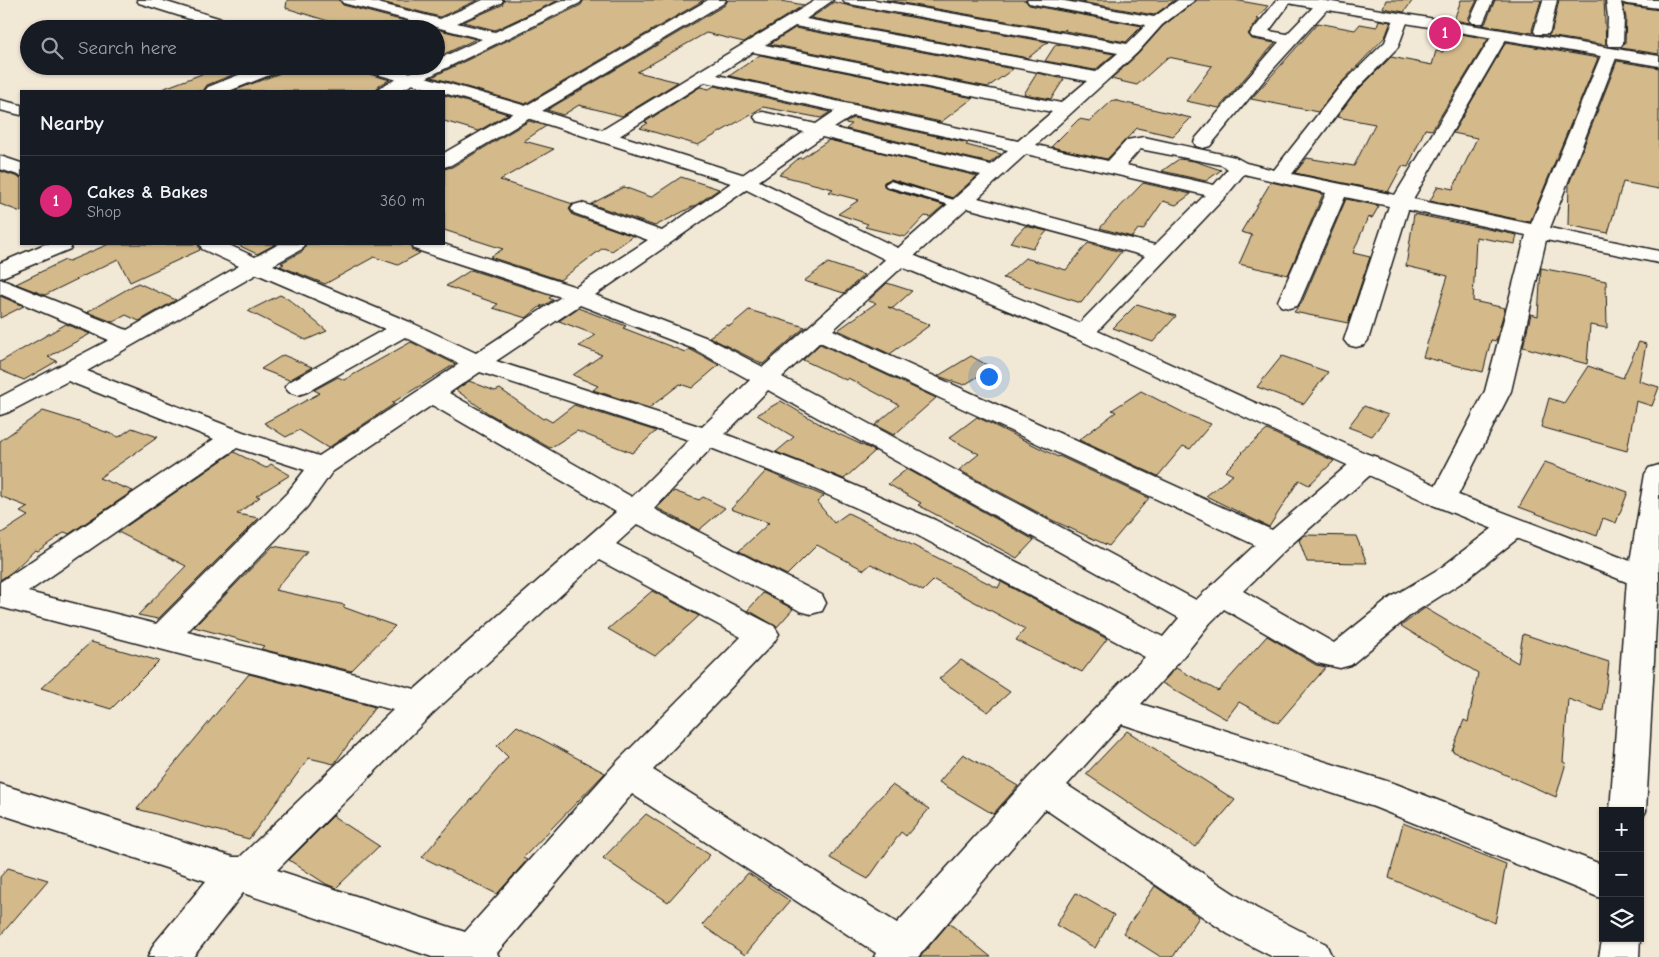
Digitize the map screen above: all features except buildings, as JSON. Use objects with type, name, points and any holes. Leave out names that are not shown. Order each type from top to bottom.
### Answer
[{"type":"street","points":[[149,0],[210,20]]},
{"type":"street","points":[[348,0],[431,20]]},
{"type":"street","points":[[445,22],[496,0]]},
{"type":"street","points":[[445,63],[575,0]]},
{"type":"street","points":[[446,158],[719,0]]},
{"type":"street","points":[[606,136],[705,77],[826,0]]},
{"type":"street","points":[[850,0],[1130,50]]},
{"type":"street","points":[[1034,0],[1072,3],[1157,22]]},
{"type":"street","points":[[168,957],[241,875],[421,704],[635,511],[766,378],[962,203],[1021,146],[1130,50],[1157,22],[1188,0]]},
{"type":"street","points":[[1285,0],[1258,34],[1291,39]]},
{"type":"street","points":[[1293,0],[1323,5],[1405,10],[1501,34],[1612,48],[1659,51]]},
{"type":"street","points":[[1352,0],[1542,31],[1659,61]]},
{"type":"street","points":[[1478,20],[1486,0]]},
{"type":"street","points":[[1542,31],[1550,0]]},
{"type":"street","points":[[1443,499],[1498,391],[1538,231],[1612,48],[1616,18],[1613,0]]},
{"type":"street","points":[[1627,0],[1659,4]]},
{"type":"street","points":[[1203,142],[1268,64],[1323,5]]},
{"type":"street","points":[[1279,177],[1347,89],[1392,44],[1405,10]]},
{"type":"street","points":[[929,48],[963,20]]},
{"type":"street","points":[[792,21],[929,48],[1099,78]]},
{"type":"street","points":[[445,24],[499,38]]},
{"type":"street","points":[[1356,340],[1400,204],[1501,34]]},
{"type":"street","points":[[752,47],[1064,109]]},
{"type":"street","points":[[216,90],[254,75]]},
{"type":"street","points":[[402,75],[606,136],[744,181],[900,258],[1083,333],[1443,499],[1650,582]]},
{"type":"street","points":[[388,90],[419,75]]},
{"type":"street","points":[[705,77],[1021,146],[1219,192]]},
{"type":"street","points":[[2,105],[20,110]]},
{"type":"street","points":[[162,638],[297,500],[322,466],[664,239],[744,181],[851,109]]},
{"type":"street","points":[[763,117],[820,129],[994,172]]},
{"type":"street","points":[[1113,168],[1134,144],[1144,143],[1228,160],[1239,167],[1337,191],[1659,257]]},
{"type":"street","points":[[0,162],[20,170]]},
{"type":"street","points":[[1083,333],[1159,252],[1219,192],[1239,167]]},
{"type":"street","points":[[1289,301],[1337,191]]},
{"type":"street","points":[[962,203],[1159,252]]},
{"type":"street","points":[[581,210],[664,239]]},
{"type":"street","points":[[0,271],[60,245]]},
{"type":"street","points":[[212,245],[256,266],[404,328],[476,363],[707,437],[811,477],[925,527],[1167,654]]},
{"type":"street","points":[[0,407],[128,340],[292,245]]},
{"type":"street","points":[[425,245],[560,288],[702,344],[1199,615]]},
{"type":"street","points":[[0,286],[128,340]]},
{"type":"street","points":[[298,387],[404,328]]},
{"type":"street","points":[[818,332],[1275,543]]},
{"type":"street","points":[[68,372],[234,438],[322,466]]},
{"type":"street","points":[[430,393],[635,511],[811,603]]},
{"type":"street","points":[[1,596],[234,438]]},
{"type":"street","points":[[628,773],[898,952],[1042,788],[1167,654],[1220,593],[1367,463]]},
{"type":"street","points":[[1628,807],[1659,474]]},
{"type":"street","points":[[1220,593],[1328,654],[1340,656],[1401,606],[1453,574],[1512,528]]},
{"type":"street","points":[[0,799],[241,875],[461,953],[628,773],[762,634],[594,546]]},
{"type":"street","points":[[1,596],[421,704]]},
{"type":"street","points":[[1114,709],[1383,795],[1599,880]]},
{"type":"street","points":[[1042,788],[1242,921],[1312,957]]},
{"type":"street","points":[[1620,957],[1621,942]]},
{"type":"lane","points":[[890,184],[962,203]]},
{"type":"place","name":"Cakes & Bakes","points":[[1445,33]]}]
